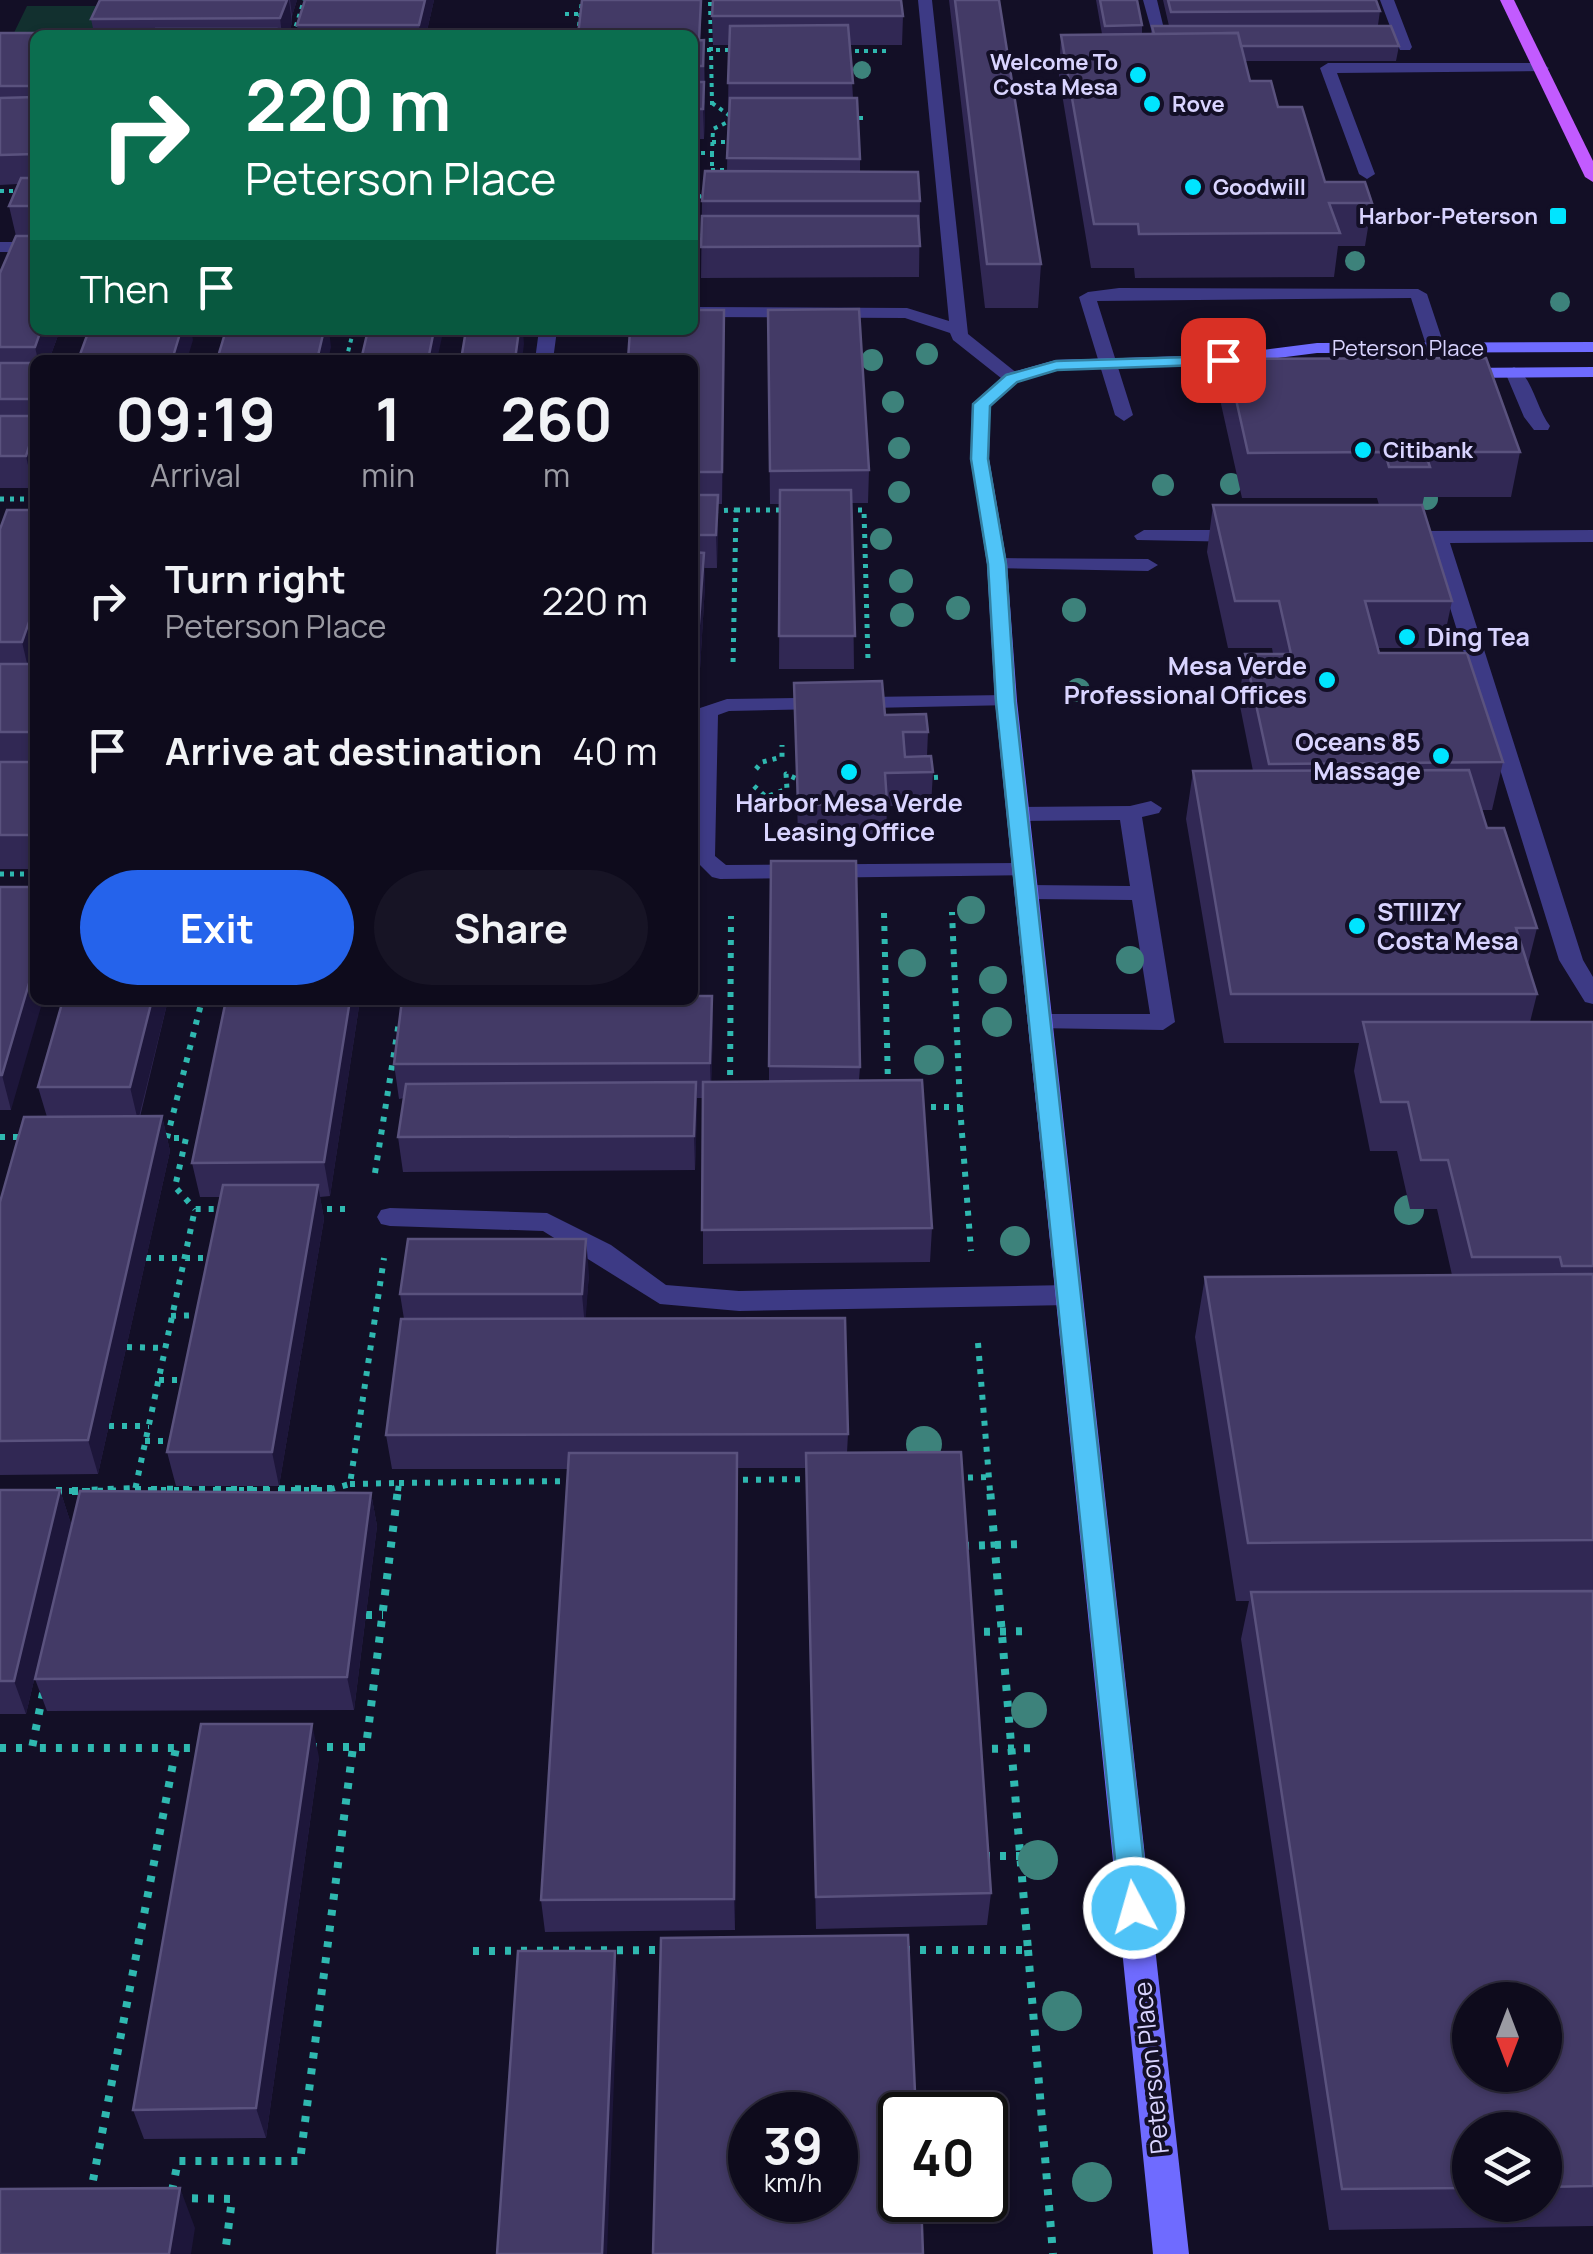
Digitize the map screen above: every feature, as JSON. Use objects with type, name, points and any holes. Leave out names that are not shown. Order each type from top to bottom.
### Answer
[{"type":"main road","points":[[1507,0],[1593,177]]},
{"type":"street","name":"Peterson Place","points":[[1171,2254],[1006,702],[997,564],[980,459],[981,404],[1012,378],[1056,366],[1223,360],[1317,348],[1593,347]]},
{"type":"street","name":"Peterson Place","points":[[1223,360],[1307,371]]},
{"type":"street","name":"Peterson Place","points":[[1438,373],[1593,372]]},
{"type":"lane","points":[[925,0],[959,336],[1012,378]]},
{"type":"lane","points":[[1150,0],[1158,33],[1196,33]]},
{"type":"lane","points":[[1387,0],[1413,68]]},
{"type":"lane","points":[[1344,33],[1400,34]]},
{"type":"lane","points":[[1367,174],[1328,68],[1540,68]]},
{"type":"lane","points":[[0,247],[30,247]]},
{"type":"lane","points":[[1124,415],[1110,362],[1093,325],[1088,296],[1412,294],[1436,348]]},
{"type":"lane","points":[[698,312],[907,313],[958,330]]},
{"type":"lane","points":[[1514,372],[1532,417],[1541,426]]},
{"type":"lane","points":[[1144,536],[1262,536]]},
{"type":"lane","points":[[1399,537],[1593,536]]},
{"type":"lane","points":[[1438,537],[1570,960],[1593,996]]},
{"type":"lane","points":[[997,564],[1148,565]]},
{"type":"lane","points":[[1006,702],[726,705],[708,712],[704,858],[720,872],[1026,881],[1143,893]]},
{"type":"lane","points":[[1018,814],[1140,810],[1143,893],[1163,1022],[1041,1022]]},
{"type":"lane","points":[[379,1213],[547,1222],[602,1252],[660,1294],[739,1301],[1069,1294]]},
{"type":"path","points":[[294,30],[304,0]]},
{"type":"path","points":[[578,30],[582,0]]},
{"type":"path","points":[[710,0],[707,50],[714,70],[712,104]]},
{"type":"path","points":[[565,14],[580,14]]},
{"type":"path","points":[[707,50],[743,50],[727,45]]},
{"type":"path","points":[[832,50],[893,51]]},
{"type":"path","points":[[698,104],[712,104],[735,119],[713,128],[712,190],[698,197]]},
{"type":"path","points":[[850,118],[868,118]]},
{"type":"path","points":[[712,142],[730,142]]},
{"type":"path","points":[[698,153],[712,152]]},
{"type":"path","points":[[711,170],[728,170]]},
{"type":"path","points":[[0,191],[24,191],[30,196]]},
{"type":"path","points":[[698,231],[708,234]]},
{"type":"path","points":[[0,499],[30,499]]},
{"type":"path","points":[[707,510],[791,510]]},
{"type":"path","points":[[732,677],[736,510]]},
{"type":"path","points":[[846,510],[864,510],[868,674]]},
{"type":"path","points":[[922,778],[940,778]]},
{"type":"path","points":[[0,874],[30,874]]},
{"type":"path","points":[[883,895],[888,1087]]},
{"type":"path","points":[[951,895],[960,1107],[974,1296],[1052,2254]]},
{"type":"path","points":[[730,1089],[731,914]]},
{"type":"path","points":[[168,1138],[201,1005]]},
{"type":"path","points":[[350,1484],[399,1022],[415,1021]]},
{"type":"path","points":[[906,1107],[960,1107]]},
{"type":"path","points":[[0,1137],[37,1137]]},
{"type":"path","points":[[149,1138],[186,1138],[175,1187],[194,1210]]},
{"type":"path","points":[[194,1210],[233,1210]]},
{"type":"path","points":[[135,1490],[194,1210]]},
{"type":"path","points":[[311,1210],[379,1213]]},
{"type":"path","points":[[146,1258],[222,1258]]},
{"type":"path","points":[[171,1316],[211,1315]]},
{"type":"path","points":[[127,1347],[166,1348]]},
{"type":"path","points":[[158,1380],[198,1380]]},
{"type":"path","points":[[109,1426],[148,1426]]},
{"type":"path","points":[[145,1441],[185,1441]]},
{"type":"path","points":[[950,1478],[989,1477]]},
{"type":"path","points":[[714,1480],[832,1479]]},
{"type":"path","points":[[51,1491],[328,1490],[350,1484],[399,1482],[576,1481]]},
{"type":"path","points":[[294,1748],[366,1747],[399,1482]]},
{"type":"path","points":[[81,1509],[85,1491]]},
{"type":"path","points":[[962,1546],[1022,1544]]},
{"type":"path","points":[[366,1615],[383,1615]]},
{"type":"path","points":[[968,1632],[1030,1631]]},
{"type":"path","points":[[32,1748],[47,1673]]},
{"type":"path","points":[[170,2198],[178,2161],[300,2161],[353,1747]]},
{"type":"path","points":[[0,1748],[216,1748]]},
{"type":"path","points":[[89,2198],[176,1748]]},
{"type":"path","points":[[976,1750],[1040,1748]]},
{"type":"path","points":[[982,1856],[1050,1856]]},
{"type":"path","points":[[473,1951],[671,1950]]},
{"type":"path","points":[[889,1950],[1028,1950]]},
{"type":"path","points":[[72,2198],[103,2198]]},
{"type":"path","points":[[152,2198],[232,2199],[225,2254]]},
{"type":"green space","points":[[27,6],[108,6],[97,30],[30,30],[30,37],[9,43]]},
{"type":"building","points":[[100,0],[287,0],[280,18],[91,19]]},
{"type":"building","points":[[305,0],[425,0],[419,25],[297,25]]},
{"type":"building","points":[[582,0],[701,0],[699,40],[698,30],[579,30]]},
{"type":"building","points":[[713,0],[901,0],[903,16],[712,16]]},
{"type":"building","points":[[955,0],[999,0],[1041,264],[987,264]]},
{"type":"building","points":[[1100,0],[1137,0],[1142,25],[1105,26]]},
{"type":"building","points":[[1168,0],[1376,0],[1380,11],[1171,12]]},
{"type":"building","points":[[848,25],[853,83],[728,83],[730,26]]},
{"type":"building","points":[[1152,26],[1391,26],[1399,46],[1241,46],[1238,33],[1154,34]]},
{"type":"building","points":[[156,29],[276,29],[276,30]]},
{"type":"building","points":[[0,33],[30,33],[30,86],[0,86]]},
{"type":"building","points":[[1238,33],[1250,81],[1271,81],[1278,107],[1302,107],[1325,182],[1365,182],[1372,203],[1329,203],[1340,233],[1139,234],[1138,224],[1094,224],[1061,35]]},
{"type":"building","points":[[698,40],[704,40],[703,66],[698,66]]},
{"type":"building","points":[[698,82],[704,82],[703,109],[698,109]]},
{"type":"building","points":[[30,97],[30,154],[0,155],[0,98]]},
{"type":"building","points":[[730,98],[857,98],[860,159],[727,158]]},
{"type":"building","points":[[705,171],[918,172],[920,201],[702,201]]},
{"type":"building","points":[[21,178],[30,178],[30,206],[9,206]]},
{"type":"building","points":[[702,216],[918,216],[920,246],[701,247]]},
{"type":"building","points":[[16,236],[30,236],[30,335],[39,335],[35,347],[0,347],[0,273]]},
{"type":"building","points":[[859,309],[869,470],[770,471],[768,310]]},
{"type":"building","points":[[698,310],[724,310],[722,472],[698,472],[698,355],[628,355],[630,335],[698,335]]},
{"type":"building","points":[[87,335],[180,335],[174,355],[80,355]]},
{"type":"building","points":[[224,335],[323,335],[318,355],[218,355]]},
{"type":"building","points":[[367,335],[433,335],[429,355],[362,355]]},
{"type":"building","points":[[465,335],[518,335],[516,355],[462,355]]},
{"type":"building","points":[[1486,358],[1520,452],[1425,452],[1430,467],[1389,467],[1385,452],[1248,453],[1227,359]]},
{"type":"building","points":[[0,363],[30,363],[30,399],[0,399]]},
{"type":"building","points":[[0,416],[30,416],[26,456],[0,456]]},
{"type":"building","points":[[780,490],[851,490],[855,636],[779,636]]},
{"type":"building","points":[[698,495],[718,495],[716,535],[698,535]]},
{"type":"building","points":[[1213,505],[1422,505],[1452,601],[1365,601],[1379,653],[1467,653],[1503,762],[1269,764],[1245,654],[1291,654],[1279,601],[1235,601]]},
{"type":"building","points":[[7,510],[30,510],[30,619],[22,642],[0,642],[0,529]]},
{"type":"building","points":[[698,552],[704,553],[698,636]]},
{"type":"building","points":[[0,664],[30,664],[30,732],[0,732]]},
{"type":"building","name":"Harbor Mesa Verde Leasing Office","points":[[882,681],[885,715],[926,714],[928,732],[903,732],[905,757],[931,756],[933,772],[885,773],[887,803],[798,805],[794,683]]},
{"type":"building","points":[[0,762],[30,762],[30,835],[0,835]]},
{"type":"building","name":"STIIIZY Costa Mesa","points":[[1469,770],[1487,828],[1504,828],[1537,928],[1516,928],[1537,994],[1231,994],[1193,771]]},
{"type":"building","points":[[771,861],[856,861],[860,1067],[769,1066]]},
{"type":"building","points":[[0,887],[30,887],[30,980],[0,1075]]},
{"type":"building","points":[[698,996],[712,996],[710,1063],[394,1064],[401,1005],[698,1005]]},
{"type":"building","points":[[62,1005],[151,1005],[130,1087],[38,1087]]},
{"type":"building","points":[[225,1005],[349,1005],[324,1162],[192,1163]]},
{"type":"building","points":[[1363,1022],[1593,1022],[1593,1266],[1562,1266],[1560,1257],[1472,1257],[1448,1160],[1421,1160],[1408,1102],[1381,1102]]},
{"type":"building","points":[[922,1080],[932,1228],[702,1230],[703,1082]]},
{"type":"building","points":[[696,1082],[694,1136],[398,1137],[406,1084]]},
{"type":"building","points":[[162,1116],[88,1440],[0,1441],[0,1202],[24,1117]]},
{"type":"building","points":[[223,1185],[318,1185],[272,1452],[167,1452]]},
{"type":"building","points":[[408,1239],[586,1239],[582,1294],[400,1294]]},
{"type":"building","points":[[1593,1274],[1593,1540],[1248,1543],[1205,1277]]},
{"type":"building","points":[[845,1318],[848,1434],[386,1435],[401,1319]]},
{"type":"building","points":[[961,1452],[991,1893],[816,1897],[806,1453]]},
{"type":"building","points":[[569,1453],[737,1453],[734,1899],[541,1900]]},
{"type":"building","points":[[0,1490],[60,1490],[14,1681],[0,1681]]},
{"type":"building","points":[[80,1491],[371,1493],[347,1677],[35,1679]]},
{"type":"building","points":[[1593,1591],[1593,2186],[1562,2187],[1562,2112],[1452,2112],[1452,2188],[1342,2189],[1251,1592]]},
{"type":"building","points":[[201,1724],[312,1724],[256,2108],[133,2110]]},
{"type":"building","points":[[908,1935],[915,2092],[878,2092],[878,2222],[922,2222],[923,2254],[653,2254],[661,1938]]},
{"type":"building","points":[[518,1951],[615,1951],[602,2254],[497,2254]]},
{"type":"building","points":[[180,2188],[169,2254],[0,2254],[0,2189]]},
{"type":"place","name":"Welcome To Costa Mesa","points":[[1138,75]]},
{"type":"place","name":"Rove","points":[[1152,104]]},
{"type":"place","name":"Goodwill","points":[[1193,187]]},
{"type":"place","name":"Harbor-Peterson","points":[[1558,216]]},
{"type":"place","name":"Citibank","points":[[1363,450]]},
{"type":"place","name":"Ding Tea","points":[[1407,637]]},
{"type":"place","name":"Mesa Verde Professional Offices","points":[[1327,680]]},
{"type":"place","name":"Oceans 85 Massage","points":[[1441,756]]},
{"type":"place","name":"Harbor Mesa Verde Leasing Office","points":[[849,772]]},
{"type":"place","name":"STIIIZY Costa Mesa","points":[[1357,926]]},
{"type":"route","points":[[1134,1908],[1006,702],[997,564],[980,459],[981,404],[1012,378],[1056,366],[1223,360]]}]
